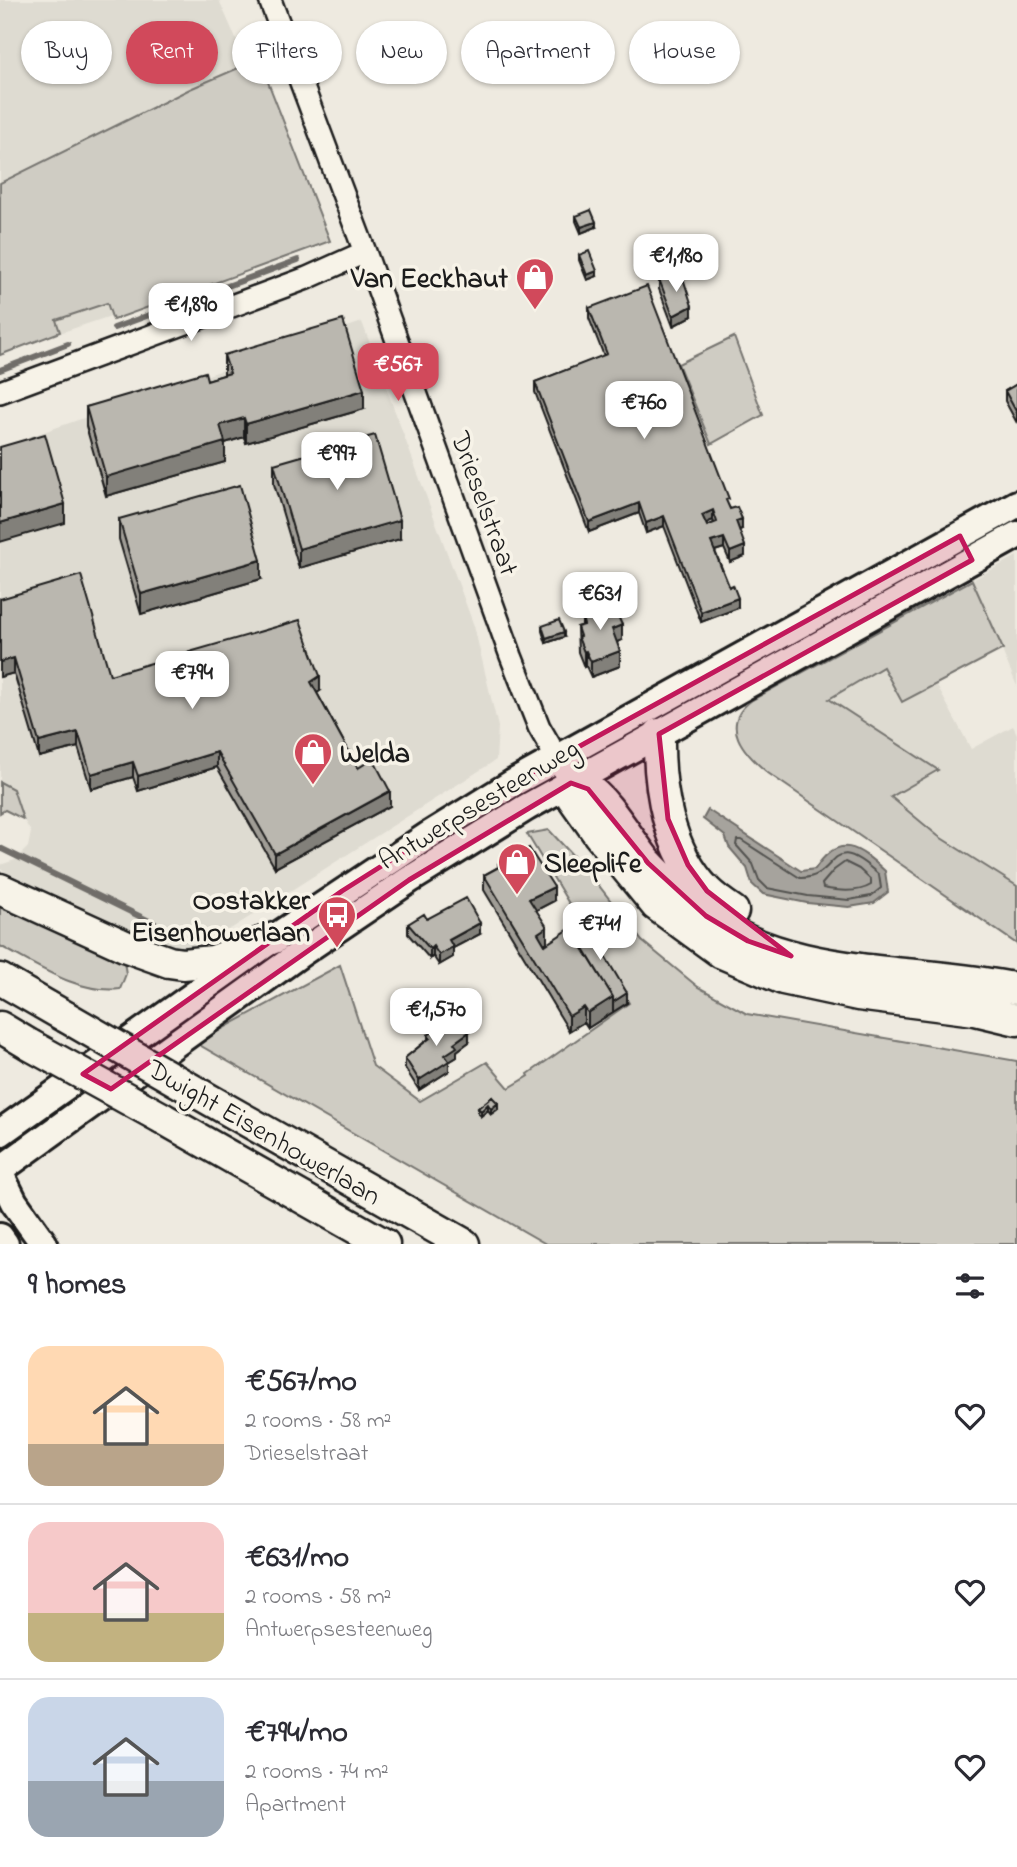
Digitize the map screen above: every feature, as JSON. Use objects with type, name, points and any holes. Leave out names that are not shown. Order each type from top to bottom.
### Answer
[{"type":"highway","points":[[659,734],[668,819],[673,837],[688,865],[707,891],[763,931],[791,956]]},
{"type":"highway","points":[[564,771],[588,789],[648,863],[706,916],[748,941],[791,956],[1017,989]]},
{"type":"highway","points":[[564,771],[572,797],[643,891],[656,905],[722,953],[783,979],[858,995],[975,1010],[1017,1020]]},
{"type":"highway","points":[[0,889],[127,947],[169,962],[183,964],[213,961],[274,938]]},
{"type":"highway","name":"Dwight Eisenhowerlaan","points":[[10,985],[464,1244]]},
{"type":"highway","name":"Dwight Eisenhowerlaan","points":[[0,1027],[373,1239]]},
{"type":"main road","name":"Antwerpsesteenweg","points":[[0,1172],[301,953],[390,893],[527,807],[564,771],[1017,504]]},
{"type":"main road","name":"Antwerpsesteenweg","points":[[0,1133],[274,938],[429,835],[564,771],[659,734],[1017,535]]},
{"type":"main road","points":[[960,536],[972,560]]},
{"type":"main road","points":[[0,1172],[14,1202],[44,1244]]},
{"type":"main road","points":[[0,1237],[5,1244]]},
{"type":"street","name":"Drieselstraat","points":[[270,0],[365,252],[511,656],[539,727],[564,771]]},
{"type":"street","points":[[0,392],[307,278],[365,252]]},
{"type":"highlighted area","points":[[960,536],[972,560],[659,734],[668,819],[688,865],[707,891],[791,956],[748,941],[706,916],[648,863],[588,789],[571,783],[409,880],[111,1089],[83,1074],[342,891],[513,783]]},
{"type":"shaded area","points":[[0,0],[219,0],[232,30],[232,84],[256,84],[326,244],[0,353]]},
{"type":"shaded area","points":[[232,71],[232,84],[269,84],[330,241],[113,320],[107,303],[56,320],[60,332],[0,355],[0,183],[190,89],[202,84],[218,84],[218,77]]},
{"type":"shaded area","points":[[362,322],[474,626],[498,727],[496,760],[232,928],[182,952],[157,944],[0,869],[0,865],[15,860],[28,847],[31,832],[23,819],[13,789],[0,782],[0,447]]},
{"type":"shaded area","points":[[734,337],[763,415],[711,444],[678,364]]},
{"type":"shaded area","points":[[1017,556],[1017,686],[972,580]]},
{"type":"shaded area","points":[[972,580],[1003,649],[902,702],[883,667],[829,699],[938,770],[891,797],[938,836],[1017,886],[1017,944],[768,773],[743,748],[736,729],[742,709],[752,700]]},
{"type":"shaded area","points":[[883,667],[902,702],[936,684],[971,749],[1013,726],[1017,734],[1017,886],[938,836],[891,797],[937,770],[828,699]]},
{"type":"shaded area","points":[[0,782],[13,789],[23,819],[5,810],[0,813]]},
{"type":"shaded area","points":[[549,830],[589,873],[642,941],[698,987],[747,1014],[1017,1061],[1017,1244],[546,1244],[196,1043],[340,965],[373,1066],[420,1101],[487,1062],[509,1088],[529,1076],[528,1074],[629,1003],[527,834]]},
{"type":"shaded area","points":[[0,902],[124,961],[126,974],[120,989],[73,983],[0,946]]},
{"type":"water","points":[[708,810],[801,871],[815,869],[832,850],[849,847],[858,850],[885,871],[888,892],[874,903],[849,907],[807,903],[763,894],[752,884],[747,868],[729,847],[725,836],[703,819]]},
{"type":"building","points":[[591,210],[596,222],[581,227],[576,216]]},
{"type":"building","points":[[589,251],[597,271],[587,275],[579,255]]},
{"type":"building","points":[[675,274],[677,277],[682,275],[692,306],[673,316],[659,279]]},
{"type":"building","points":[[647,286],[729,499],[726,500],[730,509],[737,507],[742,519],[736,521],[745,546],[730,552],[724,538],[711,542],[729,587],[733,585],[738,598],[701,612],[664,516],[646,523],[639,503],[589,522],[535,382],[607,354],[589,308]],"holes":[[[713,510],[717,522],[707,526],[702,515]]]},
{"type":"building","points":[[343,320],[364,390],[246,424],[244,418],[220,425],[225,442],[106,477],[86,407],[205,372],[207,380],[230,373],[224,355]]},
{"type":"building","points":[[1017,384],[1017,413],[1005,391]]},
{"type":"building","points":[[45,434],[65,504],[0,523],[0,447]]},
{"type":"building","points":[[375,435],[400,520],[299,549],[274,464]]},
{"type":"building","points":[[240,485],[261,560],[141,594],[119,519]]},
{"type":"building","points":[[81,575],[110,675],[300,620],[320,676],[311,682],[358,768],[373,759],[390,791],[275,854],[217,752],[138,776],[133,762],[91,774],[78,732],[39,742],[14,658],[0,662],[0,599]]},
{"type":"building","points":[[611,600],[622,625],[612,629],[620,651],[591,662],[578,637],[577,627],[584,625],[582,617],[593,613],[591,607]]},
{"type":"building","points":[[559,620],[564,632],[546,638],[542,626]]},
{"type":"building","points":[[529,848],[554,887],[529,899],[547,927],[538,933],[545,945],[571,928],[613,997],[588,1013],[584,1007],[569,1016],[484,875],[499,867],[498,864],[509,857],[515,857]]},
{"type":"building","points":[[466,898],[480,923],[449,940],[453,947],[439,955],[433,946],[430,949],[408,924],[424,914],[427,919]]},
{"type":"building","points":[[586,924],[627,993],[613,1002],[613,997],[573,932]]},
{"type":"building","points":[[457,1016],[469,1032],[454,1043],[457,1047],[445,1055],[449,1061],[419,1080],[405,1058],[430,1038],[428,1035]]},
{"type":"building","points":[[492,1097],[498,1103],[491,1109],[488,1104],[481,1111],[478,1108]]},
{"type":"waterway","points":[[114,328],[298,260]]},
{"type":"waterway","points":[[0,370],[68,344]]},
{"type":"waterway","points":[[0,848],[184,938]]},
{"type":"place","name":"Van Eeckhaut","points":[[535,311]]},
{"type":"place","name":"Welda","points":[[313,786]]},
{"type":"place","name":"Sleeplife","points":[[517,896]]},
{"type":"place","name":"Oostakker Eisenhowerlaan","points":[[337,949]]}]
